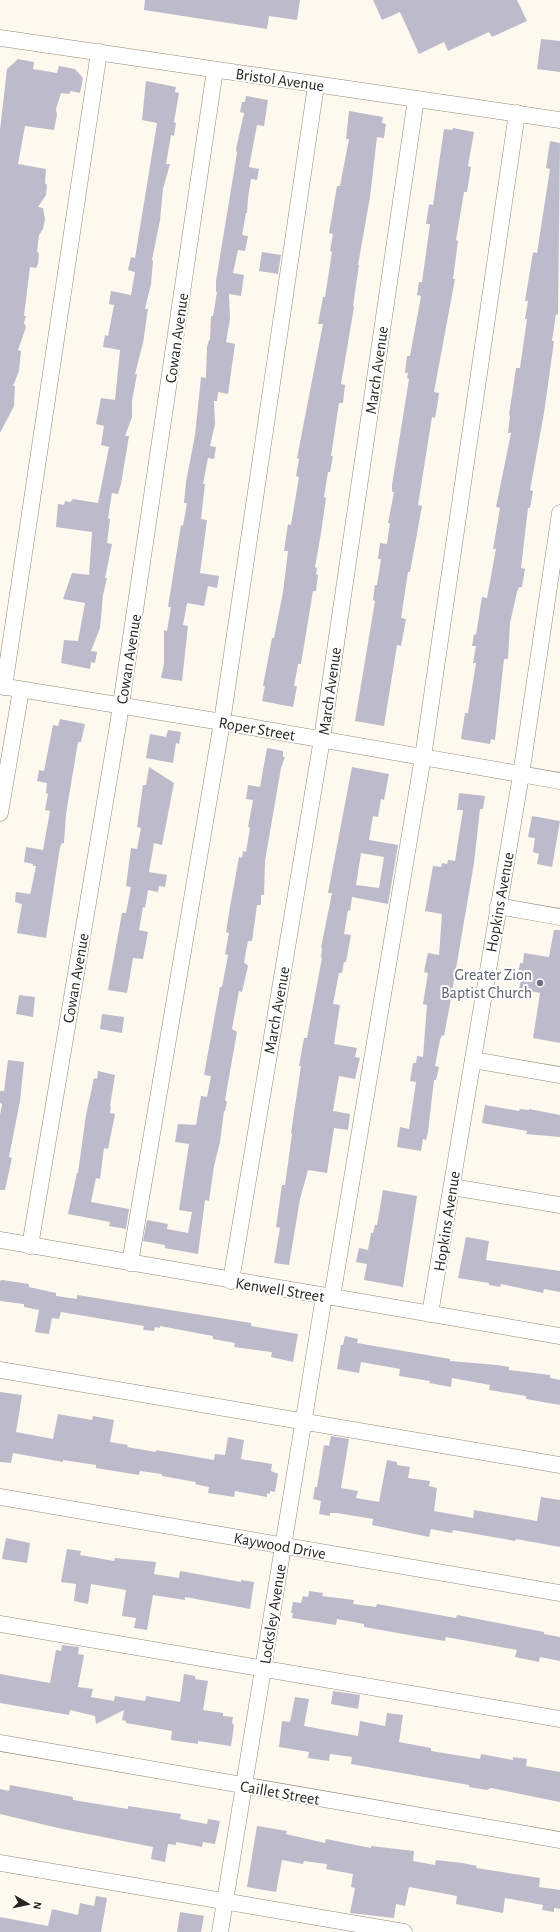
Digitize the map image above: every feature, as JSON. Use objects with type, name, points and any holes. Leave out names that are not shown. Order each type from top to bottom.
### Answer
[{"type":"street","name":"Bristol Avenue","points":[[0,38],[560,120]]},
{"type":"street","points":[[2,687],[99,52]]},
{"type":"street","name":"Cowan Avenue","points":[[30,1246],[120,706],[215,70]]},
{"type":"street","points":[[130,1263],[222,722],[316,85]]},
{"type":"street","name":"March Avenue","points":[[231,1281],[322,739],[416,99]]},
{"type":"street","name":"Locksley Avenue","points":[[220,1932],[304,1421],[328,1296],[423,757],[517,114]]},
{"type":"street","name":"Hopkins Avenue","points":[[430,1314],[521,775],[560,513]]},
{"type":"street","name":"Roper Street","points":[[2,687],[222,722],[560,781]]},
{"type":"street","points":[[0,814],[21,690]]},
{"type":"street","points":[[498,906],[560,917]]},
{"type":"street","points":[[473,1060],[560,1075]]},
{"type":"street","points":[[452,1186],[560,1205]]},
{"type":"street","name":"Kenwell Street","points":[[0,1240],[231,1281],[560,1336]]},
{"type":"street","points":[[0,1370],[560,1465]]},
{"type":"street","name":"Kaywood Drive","points":[[0,1497],[560,1593]]},
{"type":"street","points":[[0,1624],[560,1719]]},
{"type":"street","name":"Caillet Street","points":[[0,1743],[560,1840]]},
{"type":"street","points":[[0,1863],[404,1932]]},
{"type":"building","points":[[145,0],[300,0],[297,20],[269,16],[267,29],[144,10]]},
{"type":"building","points":[[373,0],[517,0],[527,21],[492,37],[489,32],[448,51],[444,42],[419,54],[400,12],[382,20]]},
{"type":"building","points":[[541,39],[560,41],[560,72],[537,69]]},
{"type":"building","points":[[18,59],[34,62],[33,69],[57,73],[59,66],[75,69],[83,78],[80,93],[71,91],[69,94],[61,93],[56,109],[57,115],[54,130],[25,126],[18,164],[46,169],[46,195],[38,207],[43,208],[45,219],[43,229],[39,235],[37,251],[39,254],[38,264],[36,268],[30,267],[24,316],[26,316],[24,323],[26,327],[18,350],[21,351],[19,371],[13,386],[15,386],[14,406],[0,433],[0,130],[7,69]]},
{"type":"building","points":[[146,81],[176,87],[175,92],[179,93],[174,122],[176,123],[174,136],[171,135],[166,164],[170,164],[163,189],[160,220],[152,260],[151,284],[145,309],[148,309],[143,343],[135,374],[137,374],[132,401],[132,417],[125,436],[129,436],[121,484],[118,494],[112,493],[108,518],[110,519],[107,543],[112,544],[105,578],[107,578],[103,595],[100,628],[91,651],[97,652],[95,663],[91,662],[90,669],[61,663],[64,640],[78,641],[85,603],[63,599],[72,573],[89,575],[92,532],[56,527],[58,504],[64,505],[65,501],[70,502],[73,499],[98,503],[109,447],[101,445],[104,426],[96,424],[101,398],[115,400],[120,350],[103,347],[105,335],[108,336],[114,305],[109,304],[111,291],[131,295],[135,272],[128,270],[131,257],[135,258],[157,123],[142,120]]},
{"type":"building","points":[[246,96],[268,100],[264,126],[257,125],[249,167],[259,169],[257,180],[251,179],[247,213],[242,235],[248,236],[245,251],[238,250],[233,273],[244,275],[241,296],[229,294],[230,319],[226,342],[235,344],[228,394],[218,392],[217,401],[214,401],[215,424],[210,446],[216,447],[214,459],[208,458],[203,484],[205,484],[201,519],[207,520],[200,573],[219,576],[217,588],[208,586],[204,606],[187,603],[183,625],[188,626],[182,681],[161,678],[164,663],[164,630],[167,631],[171,607],[168,607],[181,525],[183,526],[187,503],[184,503],[186,482],[195,435],[201,377],[206,378],[207,347],[210,340],[211,316],[213,316],[217,292],[216,281],[237,153],[236,149],[244,113],[240,112],[242,102],[245,102]]},
{"type":"building","points":[[349,111],[383,117],[382,123],[386,124],[384,138],[377,137],[370,197],[358,265],[354,307],[341,384],[345,385],[343,403],[339,403],[331,456],[333,456],[330,472],[328,472],[324,497],[326,498],[315,567],[317,568],[316,574],[318,575],[316,591],[313,591],[301,664],[298,664],[294,686],[297,686],[293,707],[262,701],[265,686],[263,686],[283,592],[288,551],[284,551],[288,524],[291,525],[299,477],[296,476],[299,459],[297,458],[323,324],[318,324],[323,297],[325,297],[332,252],[330,251],[333,234],[329,233],[337,186],[340,186],[349,139],[346,139]]},
{"type":"building","points":[[453,128],[474,132],[468,166],[471,167],[467,192],[464,192],[456,240],[458,241],[453,279],[455,279],[434,392],[439,393],[437,407],[435,418],[432,417],[418,505],[422,506],[410,572],[408,572],[401,618],[406,619],[401,646],[397,645],[384,726],[355,721],[375,601],[373,600],[375,585],[377,585],[381,559],[378,559],[380,543],[387,544],[390,523],[388,523],[394,492],[392,492],[392,485],[409,379],[407,378],[408,373],[405,373],[407,356],[410,356],[421,296],[417,295],[419,282],[422,282],[430,224],[426,224],[429,204],[433,205],[444,129],[452,130]]},
{"type":"building","points":[[550,141],[560,143],[558,315],[556,314],[552,341],[554,341],[544,413],[530,490],[533,491],[530,508],[528,508],[521,568],[525,569],[522,587],[519,587],[517,592],[510,623],[508,659],[504,659],[495,740],[491,739],[490,744],[461,739],[465,713],[468,713],[476,663],[473,663],[476,646],[472,646],[474,634],[476,635],[482,597],[487,598],[496,549],[493,549],[500,508],[496,507],[511,433],[508,433],[509,415],[516,368],[520,368],[527,319],[525,319],[528,301],[525,301],[533,252],[537,253],[550,169],[546,168]]},
{"type":"building","points":[[262,252],[281,255],[278,274],[259,271]]},
{"type":"building","points":[[60,719],[85,724],[81,742],[78,742],[66,814],[64,843],[62,843],[60,847],[46,938],[17,933],[22,904],[15,902],[16,892],[30,894],[36,866],[24,862],[26,847],[43,850],[50,811],[45,810],[48,794],[46,793],[47,783],[37,781],[39,770],[44,771],[53,725],[58,726]]},
{"type":"building","points":[[168,730],[181,732],[179,744],[176,743],[173,763],[146,758],[150,734],[166,737]]},
{"type":"building","points":[[267,748],[283,751],[283,757],[285,757],[281,768],[265,861],[264,895],[261,895],[261,905],[257,905],[252,941],[248,941],[244,962],[248,966],[242,992],[239,991],[232,1029],[237,1032],[225,1100],[227,1102],[214,1166],[209,1201],[205,1200],[198,1254],[165,1248],[165,1245],[143,1241],[147,1220],[168,1224],[167,1229],[188,1233],[192,1212],[179,1210],[189,1144],[175,1142],[178,1124],[196,1125],[201,1096],[207,1097],[211,1076],[204,1075],[220,987],[222,987],[228,955],[225,954],[229,933],[226,932],[239,857],[242,858],[243,851],[246,852],[250,828],[248,827],[253,800],[246,799],[248,785],[260,787]]},
{"type":"building","points":[[149,767],[174,783],[162,845],[154,843],[149,872],[167,875],[165,887],[159,886],[158,892],[148,890],[139,930],[148,932],[143,959],[133,958],[127,993],[108,990],[122,913],[126,913],[131,887],[126,886],[131,848],[137,849],[141,828],[137,827],[143,785],[146,785]]},
{"type":"building","points":[[352,767],[389,774],[384,800],[381,799],[378,817],[373,816],[369,840],[398,845],[388,904],[352,897],[344,934],[351,935],[346,962],[344,962],[342,973],[339,973],[333,1004],[340,1005],[334,1044],[357,1048],[355,1057],[360,1058],[355,1079],[339,1076],[333,1111],[350,1114],[348,1130],[334,1128],[327,1173],[308,1170],[300,1199],[289,1265],[274,1263],[280,1228],[276,1227],[282,1185],[285,1185],[301,1066],[299,1066],[304,1038],[307,1038],[322,958],[321,948],[332,893],[328,893]],"holes":[[[361,853],[384,857],[379,888],[356,885]]]},
{"type":"building","points":[[459,793],[485,796],[483,809],[480,809],[474,863],[450,1004],[444,1036],[442,1035],[440,1040],[435,1066],[439,1067],[436,1080],[434,1080],[428,1132],[426,1140],[423,1139],[421,1151],[397,1147],[400,1127],[409,1129],[416,1082],[410,1081],[413,1063],[416,1063],[417,1056],[423,1057],[427,1005],[423,1004],[428,973],[424,972],[428,953],[439,955],[442,914],[425,911],[433,866],[441,867],[442,863],[447,864],[448,860],[455,861],[463,810],[457,810]]},
{"type":"building","points":[[532,816],[560,821],[552,867],[537,864],[539,854],[533,852],[535,838],[528,837]]},
{"type":"building","name":"Greater Zion Baptist Church","points":[[554,930],[560,930],[560,1043],[533,1038],[540,993],[519,989],[522,976],[518,975],[520,963],[523,963],[524,953],[549,957]]},
{"type":"building","points":[[19,995],[35,997],[33,1017],[16,1014]]},
{"type":"building","points":[[102,1014],[124,1017],[122,1033],[100,1029]]},
{"type":"building","points":[[8,1060],[24,1062],[20,1101],[9,1157],[12,1158],[5,1190],[0,1190],[0,1115],[2,1104],[0,1103],[0,1091],[4,1091]]},
{"type":"building","points":[[98,1071],[115,1075],[110,1113],[115,1114],[108,1149],[104,1148],[100,1179],[96,1178],[91,1202],[129,1209],[126,1229],[109,1226],[110,1222],[68,1214],[78,1173],[86,1115],[94,1078],[97,1079]]},
{"type":"building","points":[[485,1105],[519,1111],[520,1109],[529,1109],[560,1115],[560,1137],[526,1134],[527,1131],[482,1123]]},
{"type":"building","points":[[383,1190],[417,1196],[403,1287],[364,1280],[367,1264],[356,1262],[359,1248],[368,1250],[371,1233],[373,1233],[375,1225],[377,1225]]},
{"type":"building","points":[[466,1237],[489,1241],[486,1260],[560,1271],[560,1292],[544,1289],[543,1293],[501,1284],[500,1287],[489,1285],[489,1283],[458,1278]]},
{"type":"building","points":[[2,1280],[29,1284],[29,1287],[56,1293],[56,1296],[77,1299],[77,1295],[251,1323],[251,1326],[298,1334],[293,1362],[271,1357],[272,1352],[234,1347],[235,1343],[213,1339],[213,1336],[160,1326],[160,1328],[155,1327],[154,1331],[143,1330],[144,1326],[61,1312],[59,1319],[52,1318],[49,1334],[35,1332],[39,1310],[24,1307],[24,1304],[0,1301],[0,1281]]},
{"type":"building","points":[[345,1336],[358,1339],[357,1343],[450,1359],[450,1361],[497,1365],[509,1367],[509,1370],[550,1375],[550,1378],[560,1380],[560,1405],[526,1399],[526,1396],[489,1390],[490,1385],[452,1378],[451,1387],[429,1383],[430,1381],[399,1376],[400,1369],[361,1362],[359,1373],[337,1369],[341,1345],[343,1345]]},
{"type":"building","points":[[0,1392],[22,1395],[16,1432],[53,1439],[58,1414],[92,1420],[93,1416],[114,1420],[110,1442],[128,1445],[127,1447],[156,1452],[156,1450],[214,1460],[215,1454],[225,1455],[228,1437],[244,1440],[241,1459],[272,1464],[271,1471],[278,1474],[275,1492],[270,1491],[270,1494],[267,1493],[267,1497],[235,1491],[234,1497],[208,1493],[209,1487],[195,1484],[196,1482],[162,1476],[162,1474],[140,1471],[139,1475],[96,1468],[96,1465],[63,1460],[63,1462],[13,1453],[11,1463],[0,1462]]},
{"type":"building","points":[[331,1436],[349,1439],[341,1488],[358,1491],[356,1498],[379,1502],[387,1460],[397,1462],[397,1465],[410,1467],[408,1478],[430,1481],[429,1486],[437,1488],[434,1511],[473,1518],[474,1510],[537,1521],[541,1497],[560,1500],[560,1547],[453,1530],[452,1533],[431,1529],[429,1537],[372,1525],[373,1519],[337,1513],[330,1513],[330,1516],[319,1514],[321,1501],[313,1499],[315,1487],[317,1487],[324,1445],[329,1446]]},
{"type":"building","points":[[6,1538],[30,1543],[27,1563],[2,1559]]},
{"type":"building","points":[[67,1549],[81,1551],[80,1555],[114,1561],[115,1558],[156,1562],[154,1574],[179,1578],[180,1571],[241,1582],[241,1580],[254,1582],[250,1609],[185,1597],[185,1600],[153,1595],[147,1630],[134,1628],[136,1618],[122,1616],[126,1590],[91,1584],[88,1604],[74,1601],[76,1584],[61,1582]]},
{"type":"building","points":[[309,1591],[323,1593],[322,1596],[354,1600],[353,1604],[376,1607],[377,1604],[456,1618],[457,1615],[544,1632],[544,1634],[560,1637],[560,1661],[540,1657],[539,1662],[515,1657],[517,1650],[446,1637],[445,1641],[415,1636],[364,1627],[364,1624],[337,1619],[336,1625],[292,1618],[293,1613],[291,1613],[293,1602],[301,1603],[303,1596],[308,1597]]},
{"type":"building","points":[[62,1645],[79,1647],[78,1654],[84,1655],[78,1687],[93,1689],[91,1697],[114,1701],[115,1696],[145,1701],[146,1696],[180,1702],[184,1674],[195,1676],[195,1679],[208,1681],[203,1710],[223,1713],[223,1716],[233,1717],[232,1723],[234,1725],[231,1746],[198,1741],[198,1744],[171,1740],[172,1731],[126,1723],[126,1721],[122,1720],[124,1710],[96,1724],[95,1716],[70,1710],[69,1715],[0,1703],[0,1674],[50,1683],[56,1650],[61,1651]]},
{"type":"building","points":[[333,1691],[360,1695],[358,1709],[331,1704]]},
{"type":"building","points":[[295,1697],[309,1699],[304,1726],[358,1736],[360,1721],[385,1726],[387,1713],[403,1715],[399,1742],[431,1748],[431,1751],[480,1759],[481,1754],[513,1760],[513,1757],[527,1759],[526,1766],[560,1772],[560,1802],[491,1788],[487,1790],[469,1787],[469,1785],[351,1764],[352,1757],[330,1754],[329,1761],[308,1758],[309,1752],[279,1747],[282,1721],[290,1722]]},
{"type":"building","points":[[10,1785],[73,1797],[73,1800],[128,1809],[128,1806],[181,1814],[180,1819],[207,1824],[208,1819],[220,1821],[215,1844],[203,1842],[202,1847],[176,1842],[176,1845],[168,1844],[165,1862],[151,1859],[153,1847],[58,1828],[0,1814],[0,1789],[9,1791]]},
{"type":"building","points":[[257,1826],[287,1831],[286,1834],[325,1843],[326,1839],[371,1848],[371,1846],[414,1851],[413,1861],[435,1865],[436,1860],[462,1863],[477,1866],[476,1868],[540,1878],[539,1887],[560,1890],[560,1909],[554,1908],[554,1912],[542,1910],[543,1905],[505,1898],[503,1913],[456,1904],[457,1896],[409,1887],[405,1906],[396,1904],[394,1918],[350,1913],[355,1888],[351,1887],[353,1874],[326,1869],[327,1864],[304,1861],[303,1864],[282,1860],[276,1892],[247,1887]]},
{"type":"building","points":[[96,1896],[107,1898],[101,1932],[0,1932],[0,1917],[48,1926],[52,1909],[78,1915],[80,1903],[94,1906]]},
{"type":"building","points":[[180,1912],[204,1916],[201,1932],[177,1932]]},
{"type":"place","name":"Greater Zion Baptist Church","points":[[540,983]]}]
